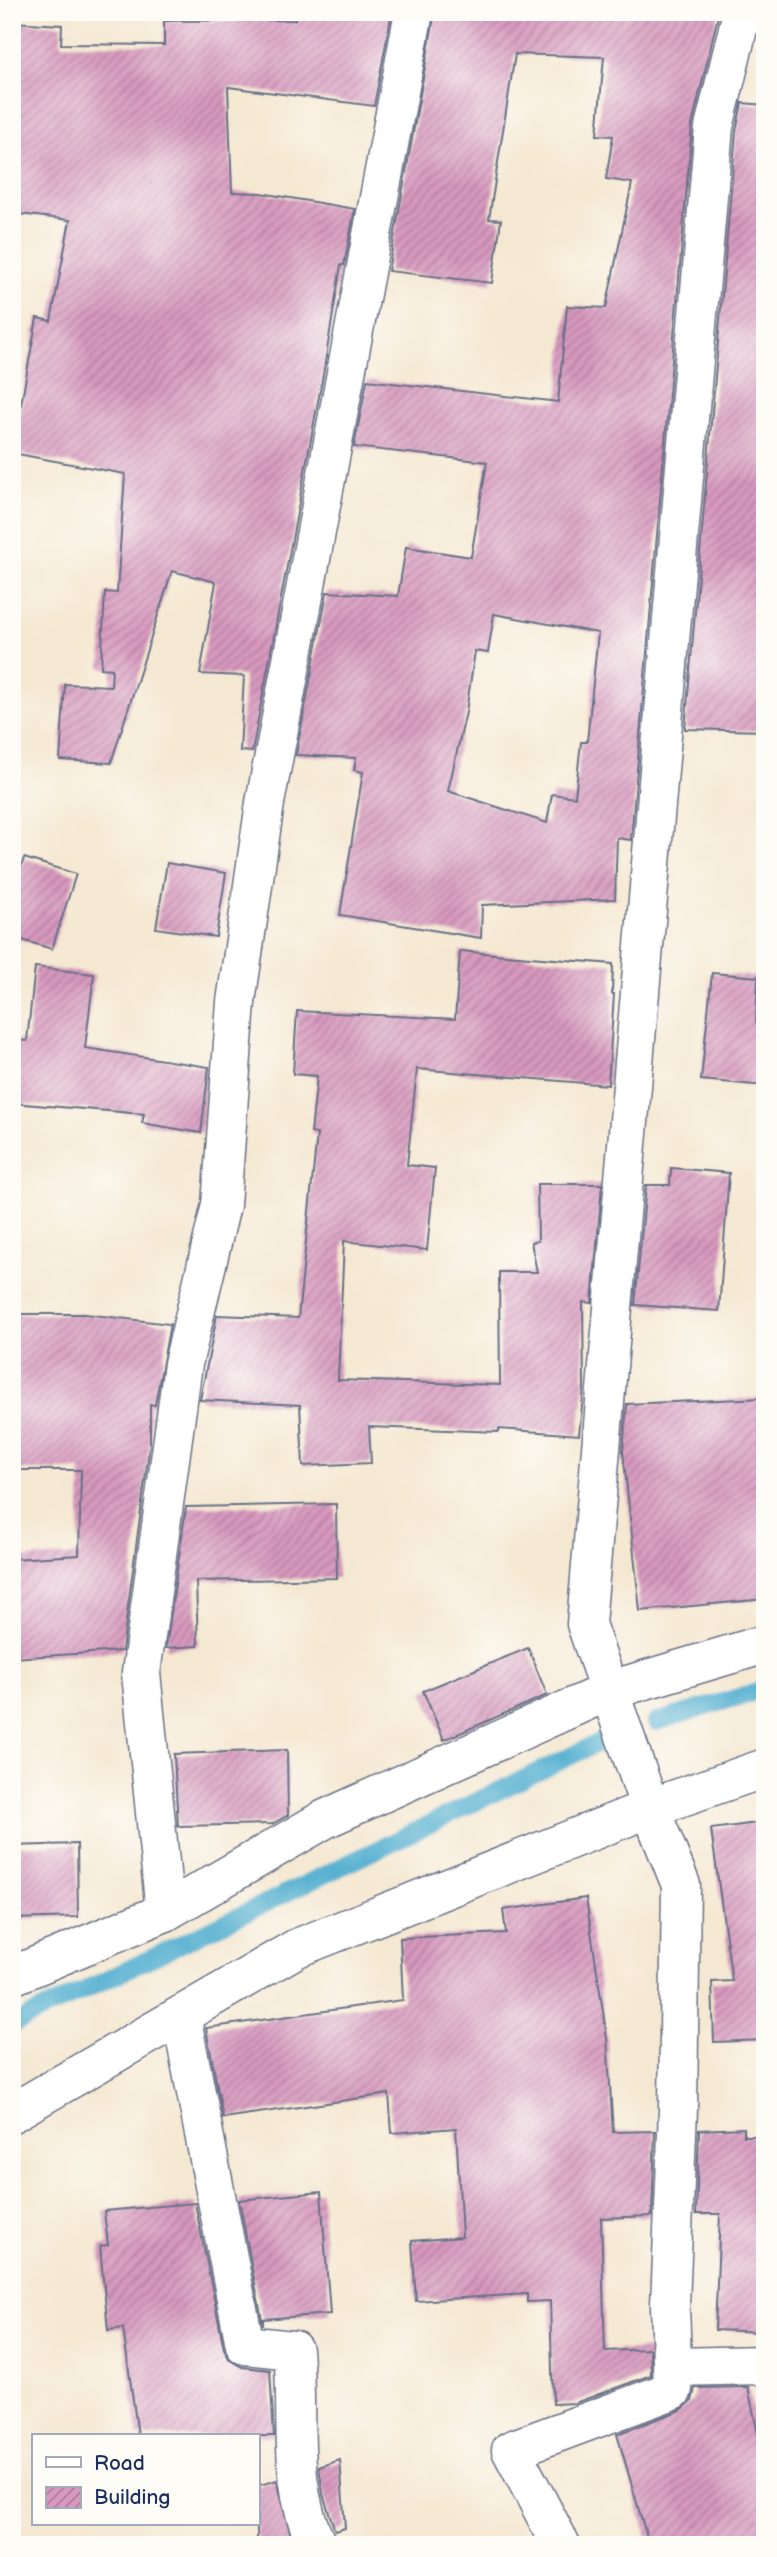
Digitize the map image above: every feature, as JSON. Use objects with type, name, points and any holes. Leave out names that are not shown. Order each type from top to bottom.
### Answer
[{"type":"street","points":[[165,1912],[141,1673],[183,1364],[221,1205],[236,1002],[265,803],[414,12]]},
{"type":"street","points":[[561,2545],[511,2449],[673,2390],[670,2305],[678,2109],[681,1885],[650,1808],[611,1689],[586,1624],[714,127],[742,12]]},
{"type":"street","points":[[12,1976],[165,1912],[326,1819],[611,1689],[765,1644]]},
{"type":"street","points":[[12,2113],[297,1948],[650,1808],[765,1768]]},
{"type":"street","points":[[181,2015],[246,2344],[293,2350],[296,2465],[309,2528],[317,2545]]},
{"type":"street","points":[[671,2367],[765,2365]]},
{"type":"building","points":[[296,12],[392,12],[374,106],[228,87],[232,192],[261,193],[355,209],[344,265],[341,265],[252,752],[240,751],[244,676],[200,674],[216,582],[172,571],[111,763],[60,760],[65,684],[111,686],[112,669],[101,668],[105,592],[117,593],[125,474],[12,453],[37,318],[51,321],[70,220],[12,213],[12,22],[62,25],[61,44],[164,45],[164,21],[295,20]]},
{"type":"building","points":[[435,12],[719,12],[692,125],[631,840],[617,838],[615,899],[482,905],[481,938],[340,915],[363,772],[354,770],[356,758],[296,755],[327,592],[398,596],[406,547],[471,557],[487,462],[354,447],[367,380],[558,402],[567,306],[606,308],[632,183],[606,179],[613,136],[597,135],[604,57],[515,54],[489,219],[501,220],[492,283],[388,271]],"holes":[[[494,614],[598,633],[587,742],[581,742],[575,797],[552,794],[547,823],[448,791],[466,712],[475,651],[488,653]]]},
{"type":"building","points":[[742,103],[765,105],[765,731],[685,729],[736,131]]},
{"type":"building","points":[[24,858],[76,874],[52,949],[12,937],[12,896]]},
{"type":"building","points":[[167,863],[226,873],[216,937],[156,928]]},
{"type":"building","points":[[460,951],[613,964],[614,994],[608,1085],[417,1069],[407,1165],[435,1168],[427,1250],[344,1241],[338,1380],[500,1385],[499,1272],[537,1272],[531,1242],[538,1241],[537,1184],[602,1184],[592,1303],[583,1302],[584,1387],[579,1435],[499,1429],[499,1432],[369,1427],[371,1463],[303,1466],[300,1405],[200,1400],[217,1315],[298,1318],[317,1134],[311,1133],[317,1076],[293,1074],[297,1011],[455,1019]]},
{"type":"building","points":[[35,967],[94,974],[85,1048],[209,1067],[201,1133],[142,1123],[144,1114],[12,1103],[12,1040],[27,1041]]},
{"type":"building","points":[[712,973],[758,977],[756,1022],[765,1023],[765,1086],[701,1080]]},
{"type":"building","points":[[671,1168],[729,1173],[719,1311],[635,1305],[646,1185],[670,1185]]},
{"type":"building","points":[[12,1314],[85,1314],[170,1324],[155,1405],[150,1405],[150,1443],[122,1651],[12,1658],[12,1559],[79,1555],[81,1470],[12,1470]]},
{"type":"building","points":[[765,1398],[765,1599],[640,1611],[623,1451],[627,1404]]},
{"type":"building","points":[[336,1504],[337,1578],[196,1581],[198,1646],[166,1648],[186,1507]]},
{"type":"building","points":[[528,1648],[547,1695],[444,1740],[423,1691]]},
{"type":"building","points":[[287,1750],[288,1815],[272,1824],[178,1826],[174,1754]]},
{"type":"building","points":[[765,1822],[765,2040],[714,2042],[712,1982],[732,1981],[711,1829]]},
{"type":"building","points":[[77,1844],[78,1917],[12,1919],[12,1846]]},
{"type":"building","points":[[586,1898],[607,2038],[613,2132],[655,2131],[652,2216],[601,2218],[605,2351],[650,2349],[651,2375],[575,2403],[553,2404],[550,2301],[527,2302],[527,2294],[416,2301],[412,2241],[462,2237],[456,2128],[392,2133],[389,2094],[223,2118],[206,2028],[403,2000],[400,1938],[506,1933],[503,1910]]},
{"type":"building","points":[[744,2128],[744,2136],[765,2136],[765,2332],[715,2330],[720,2214],[696,2214],[699,2130]]},
{"type":"building","points":[[321,2192],[330,2314],[263,2319],[263,2325],[239,2200]]},
{"type":"building","points":[[195,2203],[224,2349],[230,2360],[242,2367],[270,2370],[274,2436],[138,2434],[123,2328],[108,2330],[100,2246],[108,2245],[104,2211]]},
{"type":"building","points":[[748,2387],[765,2467],[765,2545],[649,2545],[617,2434],[681,2410],[692,2401],[695,2388]]},
{"type":"building","points":[[340,2460],[345,2528],[335,2531],[323,2494],[319,2467]]},
{"type":"building","points":[[277,2480],[293,2544],[257,2545],[259,2485]]},
{"type":"waterway","points":[[656,1722],[765,1689]]},
{"type":"waterway","points":[[12,2025],[600,1742]]}]
